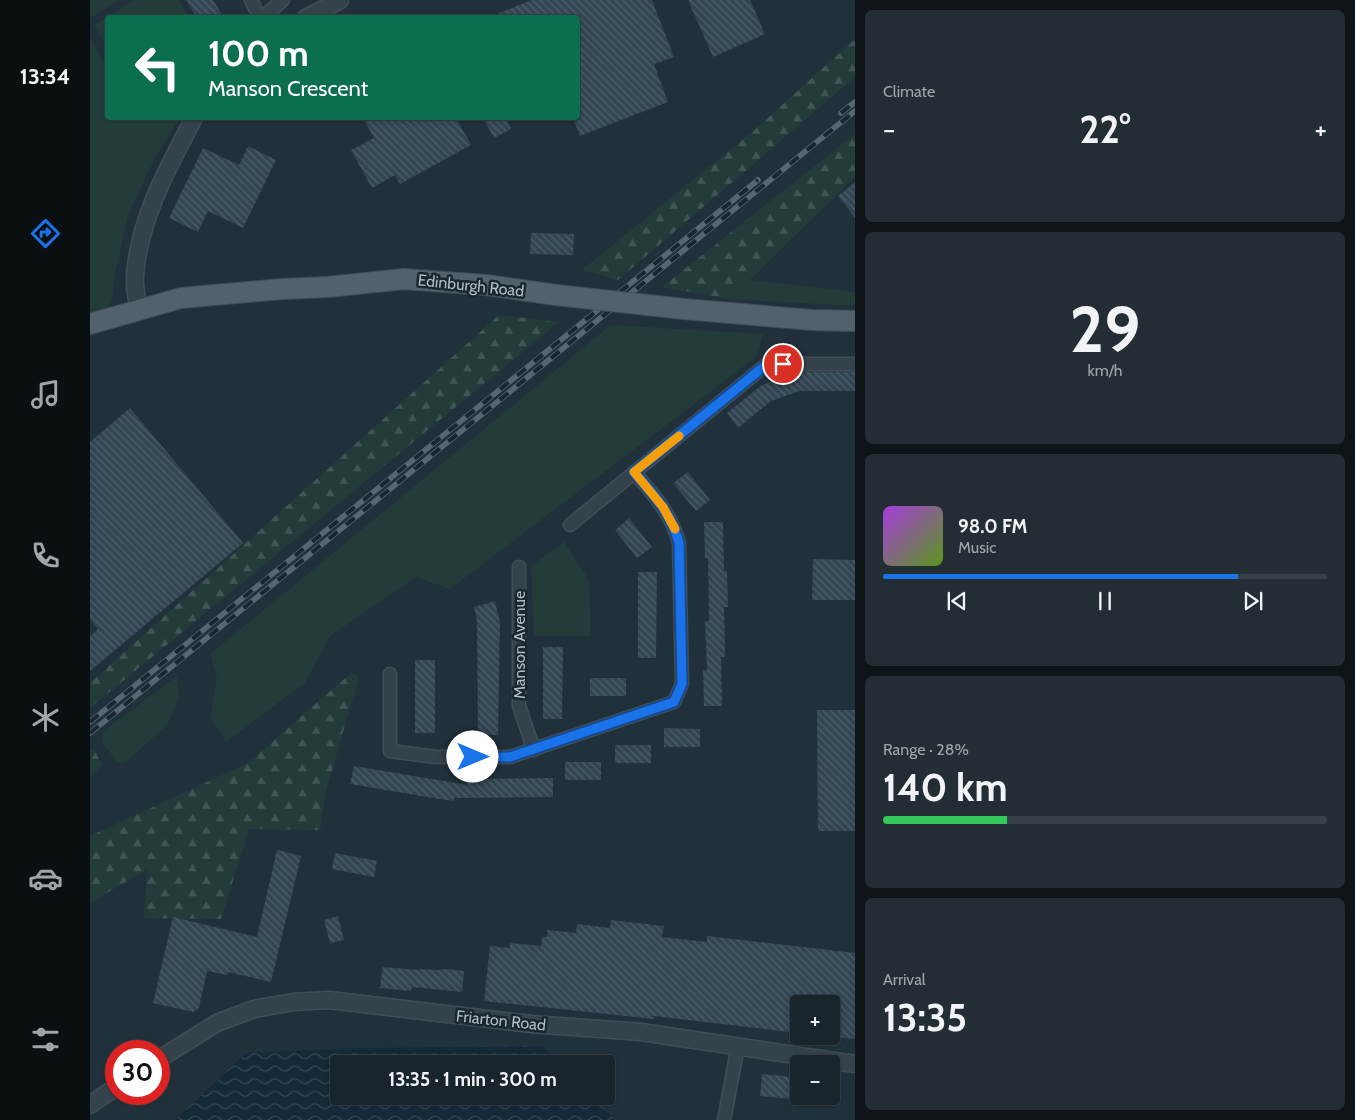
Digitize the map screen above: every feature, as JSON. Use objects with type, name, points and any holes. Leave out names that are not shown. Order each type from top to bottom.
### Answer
[{"type":"main road","name":"Edinburgh Road","points":[[90,324],[181,298],[328,287],[404,279],[486,285],[556,295],[684,309],[812,320],[855,321]]},
{"type":"street","points":[[251,0],[259,15]]},
{"type":"street","points":[[265,15],[283,0]]},
{"type":"street","points":[[312,15],[340,0]]},
{"type":"street","points":[[138,311],[135,277],[141,238],[162,178],[193,120]]},
{"type":"street","points":[[570,525],[767,364],[855,364]]},
{"type":"street","points":[[390,674],[390,751],[436,757],[510,757],[674,702],[682,684],[679,543],[675,527],[663,507],[634,472]]},
{"type":"street","name":"Manson Avenue","points":[[519,567],[519,706],[534,750]]},
{"type":"street","name":"Friarton Road","points":[[170,1052],[217,1023],[254,1009],[293,1002],[329,1000],[531,1024],[641,1032],[855,1064]]},
{"type":"street","points":[[724,1120],[738,1046]]},
{"type":"street","points":[[90,1105],[105,1095]]},
{"type":"green space","points":[[90,0],[119,0],[90,18]]},
{"type":"green space","points":[[135,0],[179,0],[188,15],[110,15]]},
{"type":"green space","points":[[105,18],[105,44],[94,25]]},
{"type":"green space","points":[[90,38],[105,64],[105,120],[179,120],[156,156],[128,215],[114,279],[112,300],[109,307],[101,312],[90,315]]},
{"type":"green space","points":[[855,39],[855,77],[618,280],[582,270],[751,133]]},
{"type":"green space","points":[[855,134],[855,177],[730,299],[662,287]]},
{"type":"green space","points":[[750,280],[855,292],[855,306],[730,299]]},
{"type":"green space","points":[[499,315],[559,322],[90,708],[90,683]]},
{"type":"green space","points":[[611,325],[763,334],[756,357],[450,589],[416,577],[330,636],[305,683],[226,742],[210,717],[217,678],[210,654]]},
{"type":"green space","points":[[564,542],[589,580],[591,636],[534,636],[531,566]]},
{"type":"green space","points":[[351,673],[359,677],[326,791],[320,830],[249,829],[221,919],[144,918],[147,869],[90,903],[90,836],[248,763]]},
{"type":"green space","points":[[177,676],[179,696],[168,724],[126,762],[118,763],[102,742],[102,732]]},
{"type":"green space","points":[[90,749],[94,749],[102,765],[90,778]]},
{"type":"water","points":[[543,1046],[552,1055],[330,1055],[330,1105],[601,1105],[615,1120],[175,1120],[246,1053],[356,1048]]},
{"type":"building","points":[[186,0],[213,0],[222,15],[195,15]]},
{"type":"building","points":[[531,0],[652,0],[674,57],[654,64],[668,102],[580,136],[574,120],[580,120],[580,15],[495,15]]},
{"type":"building","points":[[688,0],[750,0],[765,34],[713,57]]},
{"type":"building","points":[[364,120],[457,120],[471,145],[400,184],[395,175],[372,188],[351,150],[374,138]]},
{"type":"building","points":[[484,120],[506,120],[511,129],[494,138]]},
{"type":"building","points":[[248,146],[276,160],[243,228],[208,211],[198,232],[169,218],[203,148],[239,165]]},
{"type":"building","points":[[855,182],[855,218],[838,196]]},
{"type":"building","points":[[531,233],[574,234],[573,255],[530,254]]},
{"type":"building","points":[[797,372],[855,372],[855,391],[799,391],[771,401],[738,428],[727,413],[762,385]]},
{"type":"building","points":[[130,408],[243,543],[90,671],[90,636],[98,629],[90,619],[90,442]]},
{"type":"building","points":[[688,472],[710,500],[696,511],[673,483]]},
{"type":"building","points":[[629,518],[652,547],[637,558],[615,530]]},
{"type":"building","points":[[704,522],[723,522],[724,571],[727,571],[728,607],[724,607],[725,657],[721,657],[722,706],[704,706],[703,670],[707,670],[705,621],[709,621],[708,558],[705,558]]},
{"type":"building","points":[[813,559],[855,560],[855,600],[812,600]]},
{"type":"building","points":[[638,572],[657,572],[656,658],[638,658]]},
{"type":"building","points":[[495,601],[500,622],[498,735],[478,735],[477,621],[474,607]]},
{"type":"building","points":[[543,647],[563,647],[562,719],[543,719]]},
{"type":"building","points":[[415,660],[435,660],[435,733],[415,733]]},
{"type":"building","points":[[590,678],[626,678],[626,696],[590,696]]},
{"type":"building","points":[[817,710],[855,710],[855,831],[818,831]]},
{"type":"building","points":[[664,728],[700,729],[700,747],[664,747]]},
{"type":"building","points":[[615,745],[651,745],[651,763],[615,763]]},
{"type":"building","points":[[565,762],[601,762],[601,780],[565,780]]},
{"type":"building","points":[[354,766],[467,785],[467,779],[553,778],[553,797],[454,798],[454,801],[433,798],[350,784]]},
{"type":"building","points":[[277,850],[301,856],[271,982],[228,972],[227,975],[207,971],[199,1008],[193,1012],[153,1003],[173,917],[257,937]]},
{"type":"building","points":[[335,853],[377,861],[374,877],[332,869]]},
{"type":"building","points":[[338,916],[344,940],[330,943],[324,920]]},
{"type":"building","points":[[611,920],[664,926],[662,937],[707,942],[707,936],[855,953],[855,1039],[840,1038],[840,995],[790,995],[790,1032],[654,1016],[654,1019],[484,1001],[490,946],[510,948],[510,943],[541,946],[542,937],[547,937],[547,930],[576,933],[577,924],[610,928]]},
{"type":"building","points":[[383,967],[464,971],[462,992],[412,987],[411,991],[380,988]]},
{"type":"building","points":[[762,1074],[790,1077],[790,1099],[760,1096]]},
{"type":"railway","points":[[841,113],[855,102]]},
{"type":"railway","points":[[90,733],[855,111]]},
{"type":"railway","points":[[90,722],[758,180]]},
{"type":"slow traffic","points":[[675,529],[663,507],[634,472],[679,436]]},
{"type":"route","points":[[473,757],[510,757],[674,702],[682,684],[679,543],[675,527],[663,507],[634,472],[767,364],[783,364]]}]
